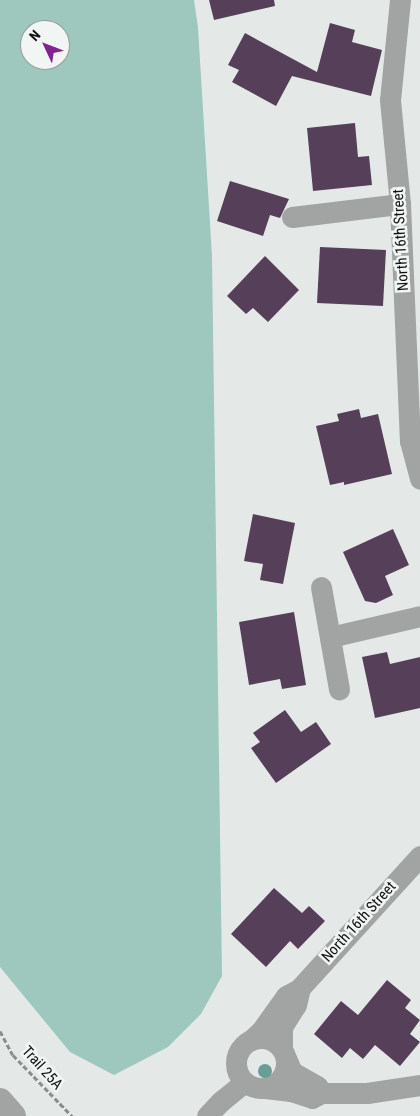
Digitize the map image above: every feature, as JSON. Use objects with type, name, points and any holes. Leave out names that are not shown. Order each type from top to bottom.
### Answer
[{"type":"street","name":"North 16th Street","points":[[400,0],[390,100],[400,204],[410,441],[420,479]]},
{"type":"street","points":[[292,217],[400,204]]},
{"type":"street","points":[[322,587],[338,689]]},
{"type":"street","points":[[330,637],[420,616]]},
{"type":"street","name":"North 16th Street","points":[[251,1040],[286,996],[299,989],[420,856]]},
{"type":"street","name":"North 16th Street","points":[[284,1054],[282,1027],[296,1005],[299,989]]},
{"type":"street","points":[[322,1094],[317,1086],[292,1072],[277,1044],[264,1038],[251,1040],[239,1052],[236,1060],[239,1076],[251,1086],[291,1091],[312,1098],[322,1094],[367,1093],[420,1085]]},
{"type":"street","points":[[265,1088],[273,1085],[284,1074],[284,1054]]},
{"type":"street","points":[[207,1116],[220,1102],[245,1082]]},
{"type":"street","points":[[0,1102],[12,1116]]},
{"type":"path","name":"Trail 25A","points":[[0,1031],[13,1055],[72,1116]]},
{"type":"green space","points":[[0,0],[194,0],[198,28],[212,256],[222,976],[201,1014],[168,1047],[114,1075],[70,1052],[0,967]]},
{"type":"building","points":[[209,0],[274,0],[275,6],[214,20]]},
{"type":"building","points":[[330,23],[355,30],[352,42],[382,50],[371,96],[292,76],[276,106],[232,82],[239,70],[228,65],[245,33],[317,72]]},
{"type":"building","points":[[355,123],[358,157],[369,156],[372,185],[313,191],[307,128]]},
{"type":"building","points":[[230,181],[289,199],[280,218],[270,215],[263,236],[217,221]]},
{"type":"building","points":[[320,247],[386,250],[383,306],[317,303]]},
{"type":"building","points":[[265,256],[299,290],[268,322],[253,308],[246,314],[227,296]]},
{"type":"building","points":[[359,409],[361,418],[378,414],[392,474],[344,485],[344,482],[330,485],[316,426],[339,421],[337,414]]},
{"type":"building","points":[[253,514],[295,523],[283,584],[260,580],[263,564],[244,561]]},
{"type":"building","points":[[393,529],[409,565],[385,576],[393,595],[376,603],[365,601],[343,552]]},
{"type":"building","points":[[294,612],[306,685],[282,689],[280,679],[249,685],[239,622]]},
{"type":"building","points":[[387,652],[390,664],[420,657],[420,708],[375,718],[362,657]]},
{"type":"building","points":[[285,710],[301,732],[316,722],[331,744],[276,783],[251,748],[260,742],[253,733]]},
{"type":"building","points":[[274,888],[302,913],[309,906],[325,921],[298,949],[290,941],[266,967],[231,934]]},
{"type":"building","points":[[387,980],[411,1000],[405,1008],[420,1020],[410,1034],[420,1042],[400,1066],[375,1045],[363,1059],[350,1048],[342,1058],[314,1034],[341,1001],[358,1015]]}]
